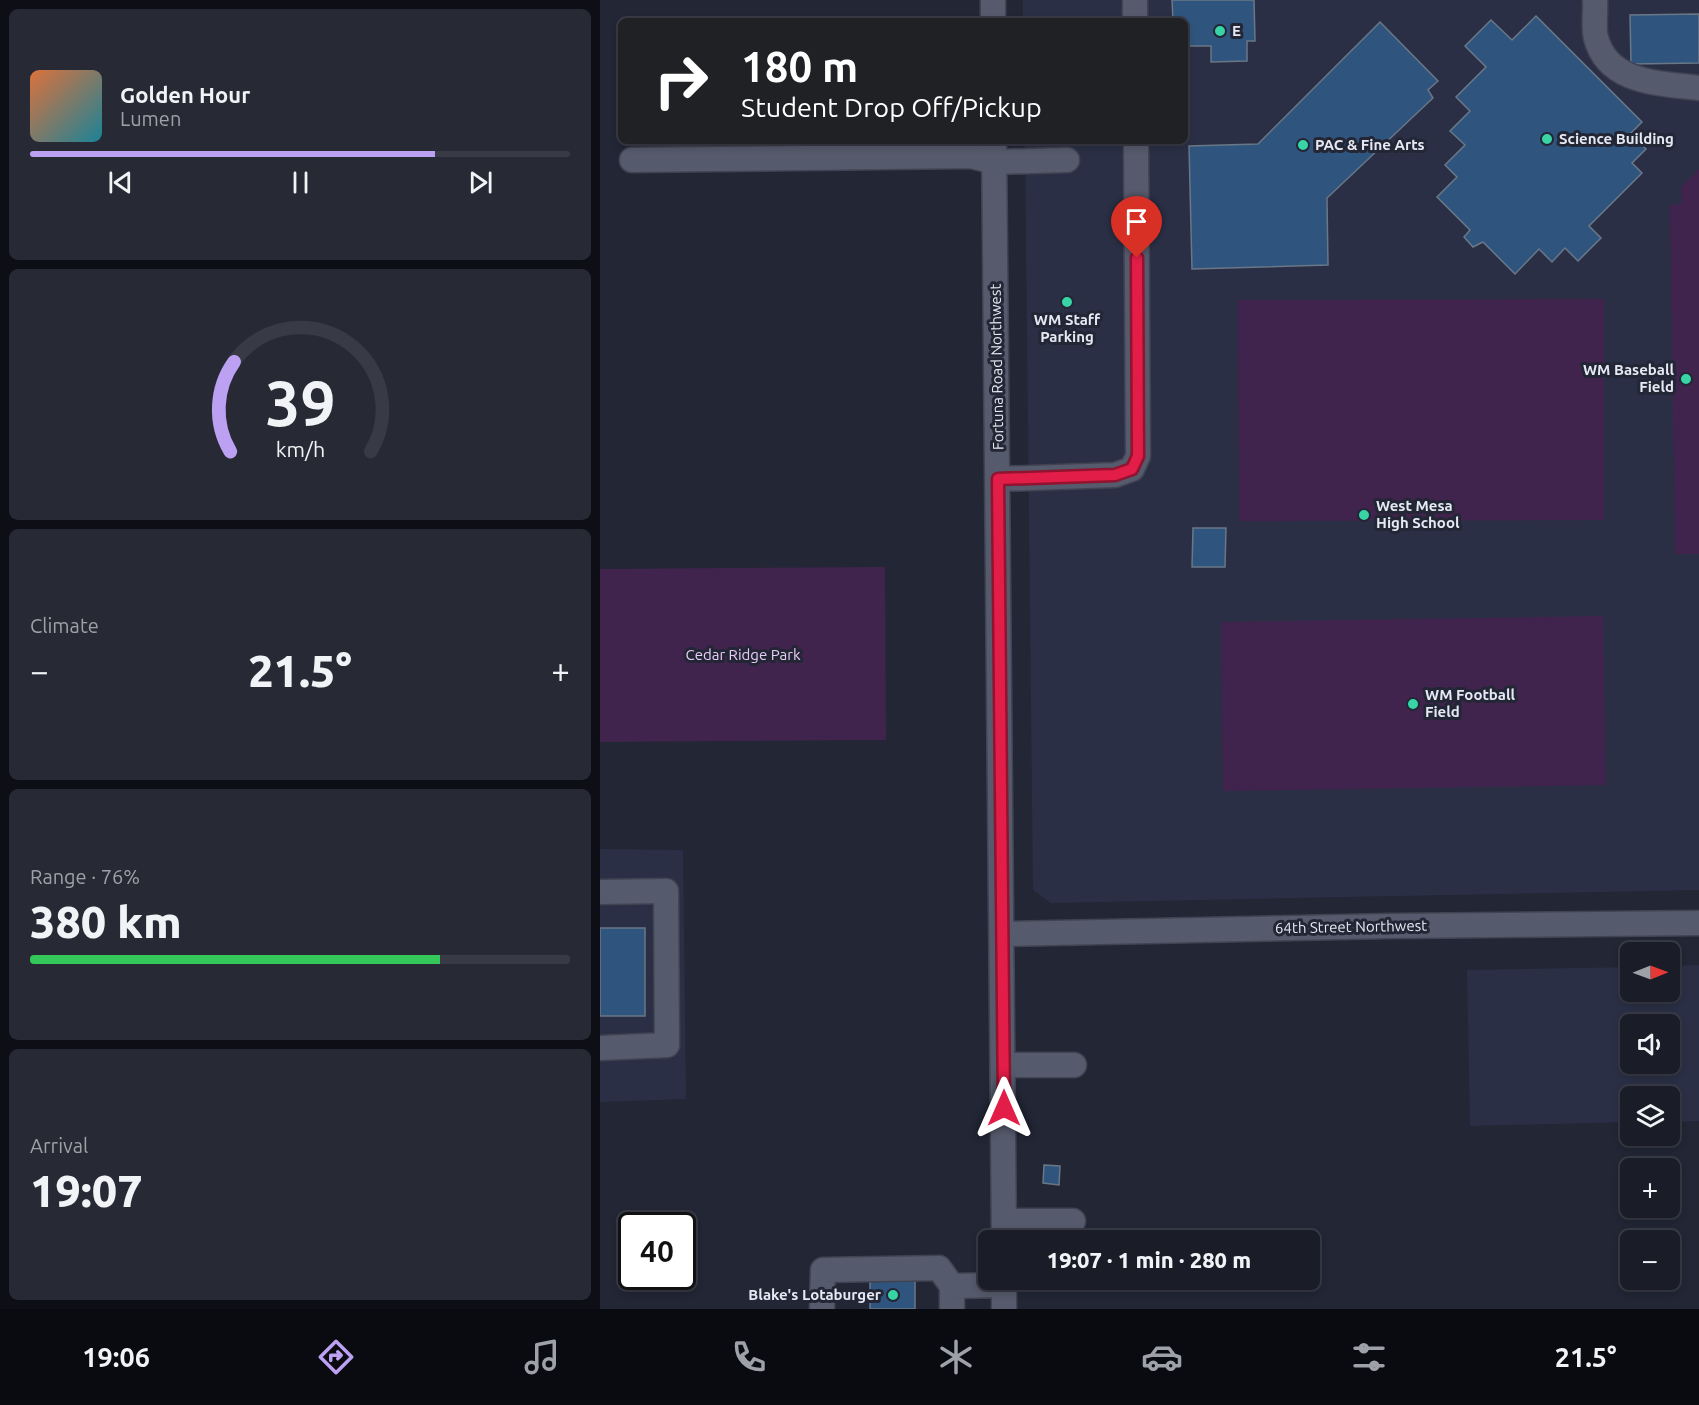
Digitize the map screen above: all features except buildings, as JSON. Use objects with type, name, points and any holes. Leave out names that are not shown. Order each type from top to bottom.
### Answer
[{"type":"street","points":[[993,0],[993,18]]},
{"type":"street","points":[[1135,0],[1135,18]]},
{"type":"street","points":[[1595,0],[1596,38],[1609,64],[1641,81],[1699,88]]},
{"type":"street","points":[[998,479],[1115,475],[1132,469],[1138,456],[1136,144]]},
{"type":"street","points":[[632,159],[971,156],[994,151],[1067,160]]},
{"type":"street","name":"Fortuna Road Northwest","points":[[994,151],[1004,1230]]},
{"type":"street","points":[[600,892],[666,891],[667,1045],[600,1048]]},
{"type":"street","name":"64th Street Northwest","points":[[1002,934],[1390,926],[1699,923]]},
{"type":"street","points":[[1004,1065],[1074,1065]]},
{"type":"street","points":[[1011,1230],[1073,1221]]},
{"type":"street","points":[[822,1309],[823,1270],[939,1268],[952,1297],[1004,1291]]},
{"type":"shaded area","name":"West Mesa High School","points":[[1023,0],[1699,0],[1699,890],[1051,903],[1033,890],[1025,144],[1188,144],[1188,18],[1023,18]]},
{"type":"shaded area","points":[[600,849],[683,850],[686,1099],[600,1102]]},
{"type":"shaded area","points":[[1699,965],[1699,1121],[1680,1122],[1680,1086],[1620,1086],[1620,1122],[1470,1126],[1467,970],[1620,967],[1620,1002],[1680,1002],[1680,966]]},
{"type":"green space","name":"WM Baseball Field","points":[[1699,169],[1699,554],[1675,554],[1670,205],[1682,204],[1681,187]]},
{"type":"green space","points":[[1604,299],[1604,520],[1239,521],[1238,300]]},
{"type":"green space","name":"Cedar Ridge Park","points":[[885,567],[886,740],[600,742],[600,569]]},
{"type":"green space","name":"WM Football Field","points":[[1603,616],[1606,785],[1223,791],[1221,622]]},
{"type":"place","name":"E","points":[[1220,31]]},
{"type":"place","name":"Science Building","points":[[1547,139]]},
{"type":"place","name":"PAC & Fine Arts","points":[[1303,145]]},
{"type":"place","name":"WM Staff Parking","points":[[1067,302]]},
{"type":"place","name":"WM Baseball Field","points":[[1686,379]]},
{"type":"place","name":"West Mesa High School","points":[[1364,515]]},
{"type":"place","name":"WM Football Field","points":[[1413,704]]},
{"type":"place","name":"Blake's Lotaburger","points":[[893,1295]]},
{"type":"route","points":[[1004,1108],[998,479],[1115,475],[1132,469],[1138,456],[1137,258]]}]
